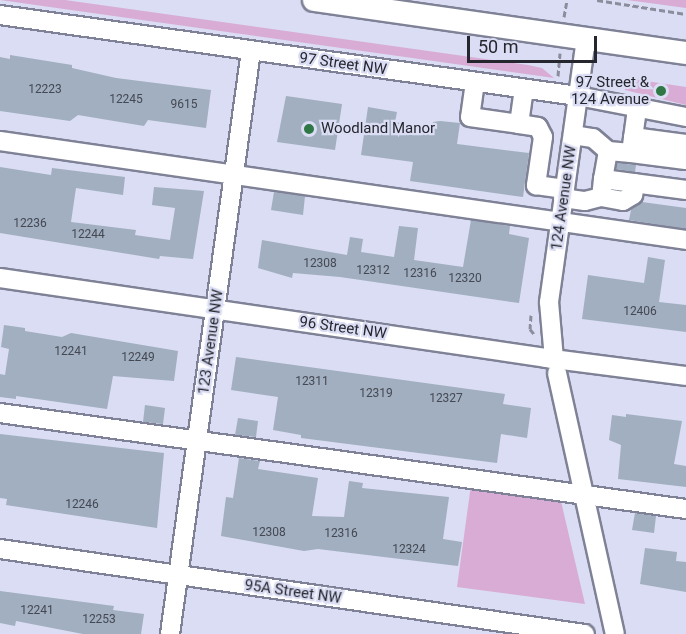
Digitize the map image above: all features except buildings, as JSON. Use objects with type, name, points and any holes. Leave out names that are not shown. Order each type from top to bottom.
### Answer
[{"type":"main road","points":[[314,0],[686,52]]},
{"type":"street","name":"97 Street NW","points":[[0,15],[578,96],[686,117]]},
{"type":"street","name":"124 Avenue NW","points":[[586,38],[549,302],[552,364],[615,634]]},
{"type":"street","name":"123 Avenue NW","points":[[170,634],[252,51]]},
{"type":"street","points":[[475,82],[470,117],[538,127],[543,137],[536,185],[585,201],[601,197],[623,201],[633,195],[635,183]]},
{"type":"street","points":[[519,124],[524,89]]},
{"type":"street","points":[[632,145],[637,109]]},
{"type":"street","points":[[573,135],[593,138],[608,152]]},
{"type":"street","points":[[0,141],[686,240]]},
{"type":"street","points":[[608,152],[632,145],[686,144]]},
{"type":"street","points":[[632,145],[686,160]]},
{"type":"street","points":[[601,197],[608,152]]},
{"type":"street","points":[[603,179],[686,190]]},
{"type":"street","name":"96 Street NW","points":[[0,278],[216,309],[552,364],[686,376]]},
{"type":"street","points":[[0,413],[686,509]]},
{"type":"street","name":"95A Street NW","points":[[0,549],[585,634]]},
{"type":"path","points":[[597,0],[686,14]]},
{"type":"shaded area","points":[[0,0],[65,0],[528,65],[542,68],[554,78]]},
{"type":"shaded area","points":[[627,0],[686,0],[686,8]]},
{"type":"shaded area","points":[[626,78],[686,87],[686,105],[625,90]]},
{"type":"shaded area","points":[[471,485],[560,497],[585,604],[457,587]]},
{"type":"place","name":"97 Street & 124 Avenue","points":[[661,91]]},
{"type":"place","name":"Woodland Manor","points":[[309,129]]}]
